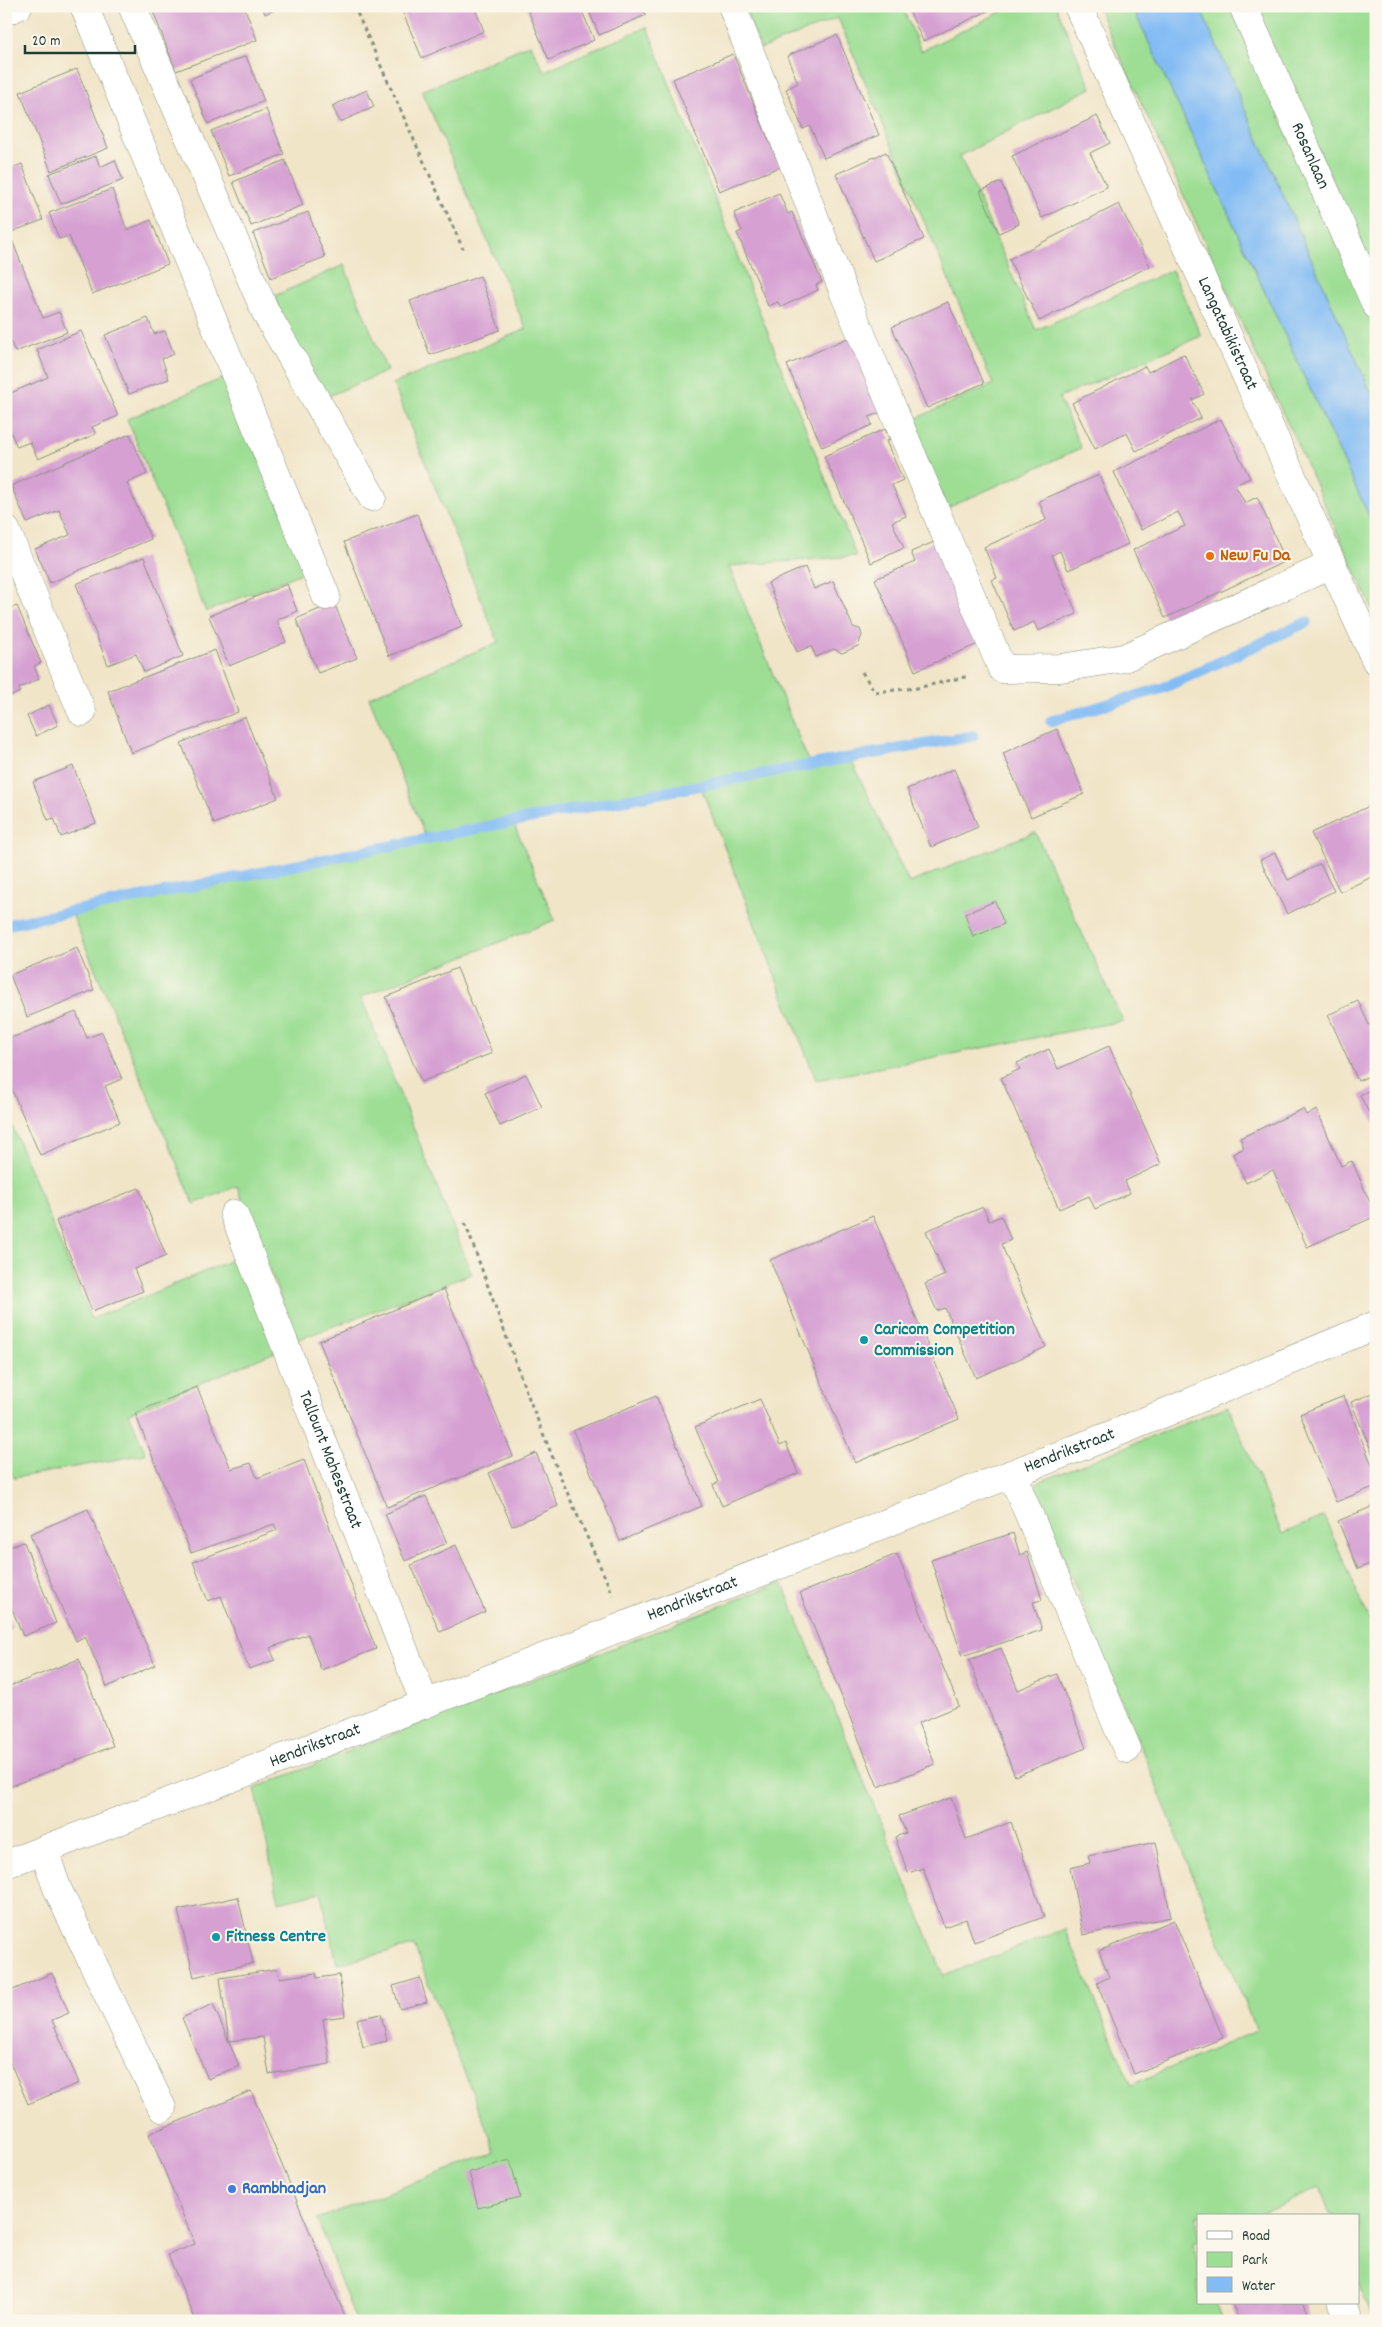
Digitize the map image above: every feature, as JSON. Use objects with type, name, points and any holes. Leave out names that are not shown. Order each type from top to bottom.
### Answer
[{"type":"street","points":[[6,11],[18,6]]},
{"type":"street","points":[[84,6],[326,596]]},
{"type":"street","points":[[132,6],[266,313],[372,497]]},
{"type":"street","points":[[732,6],[844,294],[1002,669],[1061,668],[1124,658],[1333,564]]},
{"type":"street","name":"Langatabikistraat","points":[[1078,6],[1376,661]]},
{"type":"street","name":"Rosanlaan","points":[[1243,6],[1376,306]]},
{"type":"street","points":[[6,530],[82,712]]},
{"type":"street","name":"Tallount Mahesstraat","points":[[234,1214],[425,1704]]},
{"type":"street","name":"Hendrikstraat","points":[[6,1864],[425,1704],[1012,1474],[1376,1325]]},
{"type":"street","points":[[1012,1474],[1127,1749]]},
{"type":"street","points":[[44,1850],[57,1888],[162,2108]]},
{"type":"street","points":[[1342,2304],[1349,2321]]},
{"type":"path","points":[[354,6],[463,249]]},
{"type":"path","points":[[862,672],[875,692],[917,688],[1002,669]]},
{"type":"path","points":[[465,1223],[529,1401],[626,1625]]},
{"type":"green space","points":[[744,6],[902,6],[921,51],[1013,6],[1056,6],[1091,88],[960,156],[1036,330],[1172,270],[1201,336],[1059,398],[1081,448],[947,508],[910,421],[993,384],[838,18],[761,49]]},
{"type":"green space","points":[[1097,6],[1132,6],[1376,531],[1376,617]]},
{"type":"green space","points":[[1199,6],[1230,6],[1376,333],[1376,404]]},
{"type":"green space","points":[[1254,6],[1376,6],[1376,277]]},
{"type":"green space","points":[[647,27],[856,556],[729,566],[809,763],[850,757],[909,883],[1035,832],[1123,1021],[816,1080],[700,785],[513,822],[555,920],[361,997],[472,1274],[297,1340],[237,1186],[194,1204],[71,912],[426,838],[369,697],[498,642],[393,384],[526,329],[422,91],[530,44],[544,71]]},
{"type":"green space","points":[[344,265],[387,371],[326,397],[294,343],[274,296]]},
{"type":"green space","points":[[226,377],[306,571],[206,612],[127,419]]},
{"type":"green space","points":[[6,1111],[91,1319],[239,1257],[275,1352],[129,1413],[146,1454],[14,1478],[6,1461]]},
{"type":"green space","points":[[1228,1406],[1282,1534],[1324,1516],[1376,1635],[1376,2321],[1374,2321],[1360,2288],[1360,2214],[1330,2214],[1320,2188],[1260,2214],[1197,2214],[1197,2240],[1192,2243],[1197,2257],[1197,2304],[1216,2304],[1223,2321],[356,2321],[317,2219],[496,2152],[414,1946],[337,1964],[321,1892],[279,1902],[255,1788],[782,1582],[944,1976],[1065,1929],[1131,2085],[1256,2031],[1034,1484]]},
{"type":"water","points":[[1132,6],[1199,6],[1376,404],[1376,531]]},
{"type":"building","points":[[151,6],[244,6],[257,40],[176,71]]},
{"type":"building","points":[[262,6],[283,6],[265,14]]},
{"type":"building","points":[[400,6],[474,6],[484,31],[422,58]]},
{"type":"building","points":[[526,6],[580,6],[594,40],[549,60]]},
{"type":"building","points":[[587,6],[642,6],[646,15],[599,35]]},
{"type":"building","points":[[907,6],[999,6],[923,41]]},
{"type":"building","points":[[837,35],[879,135],[824,158],[810,126],[803,129],[786,89],[798,83],[787,56]]},
{"type":"building","points":[[733,54],[780,167],[719,191],[673,79]]},
{"type":"building","points":[[246,56],[264,101],[208,124],[190,79]]},
{"type":"building","points":[[77,69],[108,148],[51,171],[20,92]]},
{"type":"building","points":[[367,90],[374,107],[340,122],[332,106]]},
{"type":"building","points":[[266,109],[284,154],[229,176],[211,131]]},
{"type":"building","points":[[1097,116],[1110,143],[1090,153],[1107,187],[1042,218],[1012,156]]},
{"type":"building","points":[[886,152],[924,239],[874,261],[836,174]]},
{"type":"building","points":[[96,156],[100,167],[115,160],[123,180],[61,204],[49,174]]},
{"type":"building","points":[[285,160],[303,205],[251,226],[233,182]]},
{"type":"building","points":[[22,164],[43,220],[6,234],[6,170]]},
{"type":"building","points":[[1001,182],[1019,224],[999,233],[980,191]]},
{"type":"building","points":[[112,189],[127,230],[151,220],[168,264],[92,294],[69,236],[59,239],[49,213]]},
{"type":"building","points":[[779,193],[788,214],[792,212],[822,282],[816,285],[818,290],[781,307],[778,302],[768,306],[737,233],[742,231],[734,213]]},
{"type":"building","points":[[1119,204],[1150,266],[1039,321],[1009,259]]},
{"type":"building","points":[[308,212],[325,257],[271,278],[253,233]]},
{"type":"building","points":[[12,240],[43,318],[59,312],[67,332],[15,352],[11,342],[6,344],[6,242]]},
{"type":"building","points":[[480,276],[500,330],[430,355],[410,301]]},
{"type":"building","points":[[948,302],[984,383],[927,408],[892,327]]},
{"type":"building","points":[[148,318],[154,334],[165,331],[174,354],[162,359],[169,379],[129,394],[105,335]]},
{"type":"building","points":[[81,331],[118,416],[92,427],[96,434],[38,459],[30,442],[17,447],[6,421],[6,395],[48,377],[37,350]]},
{"type":"building","points":[[852,336],[884,411],[869,417],[872,425],[822,447],[787,365]]},
{"type":"building","points":[[1184,354],[1204,394],[1192,400],[1201,418],[1136,451],[1127,433],[1095,449],[1072,403],[1145,366],[1148,372]]},
{"type":"building","points":[[1221,419],[1250,478],[1235,485],[1245,503],[1257,497],[1286,561],[1165,618],[1133,550],[1185,526],[1178,512],[1141,530],[1114,472]]},
{"type":"building","points":[[885,429],[890,440],[886,441],[903,480],[892,485],[906,516],[892,522],[904,548],[871,563],[824,456]]},
{"type":"building","points":[[130,434],[147,474],[127,483],[151,539],[50,583],[35,549],[70,535],[59,510],[27,523],[11,486]]},
{"type":"building","points":[[1099,475],[1128,544],[1068,570],[1060,551],[1052,555],[1077,614],[1038,631],[1034,622],[1014,631],[992,580],[997,578],[984,547],[1046,520],[1039,501]]},
{"type":"building","points":[[417,514],[462,627],[389,656],[344,542]]},
{"type":"building","points":[[934,542],[978,644],[915,671],[875,579],[915,562],[911,552]]},
{"type":"building","points":[[144,557],[183,656],[144,672],[136,654],[108,665],[76,584]]},
{"type":"building","points":[[805,567],[814,589],[833,581],[853,627],[860,629],[862,635],[858,646],[842,653],[834,649],[816,657],[811,646],[797,652],[768,583]]},
{"type":"building","points":[[287,584],[297,611],[277,620],[286,642],[229,666],[209,616]]},
{"type":"building","points":[[334,603],[357,658],[318,673],[296,619]]},
{"type":"building","points":[[17,606],[41,663],[34,666],[39,679],[19,688],[20,692],[6,698],[6,610]]},
{"type":"building","points":[[215,650],[238,712],[131,753],[108,691]]},
{"type":"building","points":[[49,705],[58,725],[36,736],[27,716]]},
{"type":"building","points":[[245,717],[278,798],[214,824],[181,743]]},
{"type":"building","points":[[1057,729],[1084,794],[1031,817],[1003,753]]},
{"type":"building","points":[[73,766],[96,823],[61,837],[54,818],[48,820],[33,782]]},
{"type":"building","points":[[954,769],[978,827],[931,847],[907,789]]},
{"type":"building","points":[[1376,803],[1376,875],[1340,892],[1311,833]]},
{"type":"building","points":[[1275,853],[1288,880],[1320,864],[1334,891],[1287,914],[1260,860]]},
{"type":"building","points":[[995,901],[1004,924],[973,937],[965,914]]},
{"type":"building","points":[[77,948],[94,990],[27,1017],[10,975]]},
{"type":"building","points":[[457,968],[492,1053],[421,1082],[386,997]]},
{"type":"building","points":[[1358,1001],[1369,1025],[1376,1022],[1376,1073],[1358,1081],[1328,1015]]},
{"type":"building","points":[[76,1012],[87,1038],[102,1032],[122,1079],[105,1086],[120,1122],[40,1155],[6,1076],[6,1067],[11,1066],[6,1055],[6,1040]]},
{"type":"building","points":[[1109,1046],[1161,1164],[1125,1181],[1130,1193],[1095,1209],[1089,1196],[1059,1209],[1001,1078],[1020,1069],[1017,1063],[1049,1049],[1058,1069]]},
{"type":"building","points":[[526,1074],[542,1107],[500,1126],[485,1093]]},
{"type":"building","points":[[1376,1087],[1376,1127],[1360,1095]]},
{"type":"building","points":[[1303,1109],[1306,1115],[1317,1110],[1341,1166],[1352,1161],[1376,1216],[1307,1247],[1273,1170],[1246,1183],[1233,1154],[1244,1148],[1240,1138]]},
{"type":"building","points":[[139,1188],[166,1256],[134,1269],[143,1291],[92,1311],[56,1221]]},
{"type":"building","points":[[983,1207],[989,1221],[1001,1216],[1011,1240],[1001,1244],[1046,1347],[976,1378],[945,1308],[937,1311],[925,1284],[945,1275],[926,1231]]},
{"type":"building","name":"Caricom Competition Commission","points":[[873,1216],[959,1419],[855,1463],[770,1260]]},
{"type":"building","points":[[444,1289],[513,1456],[387,1507],[319,1341]]},
{"type":"building","points":[[197,1387],[231,1469],[251,1463],[257,1478],[304,1460],[376,1649],[321,1670],[308,1634],[270,1648],[275,1660],[249,1669],[221,1596],[208,1601],[193,1562],[277,1530],[274,1524],[191,1553],[135,1413]]},
{"type":"building","points":[[1376,1392],[1376,1462],[1351,1402]]},
{"type":"building","points":[[656,1396],[702,1506],[620,1541],[573,1431]]},
{"type":"building","points":[[1344,1396],[1376,1475],[1376,1486],[1336,1502],[1300,1414]]},
{"type":"building","points":[[760,1399],[780,1446],[786,1443],[798,1473],[722,1506],[713,1485],[719,1482],[695,1427]]},
{"type":"building","points":[[536,1453],[558,1506],[512,1526],[489,1473]]},
{"type":"building","points":[[426,1496],[447,1543],[405,1561],[385,1514]]},
{"type":"building","points":[[1376,1505],[1376,1561],[1358,1569],[1338,1521]]},
{"type":"building","points":[[88,1509],[155,1665],[107,1687],[85,1636],[76,1641],[30,1534]]},
{"type":"building","points":[[1013,1533],[1020,1555],[1027,1552],[1042,1600],[1033,1602],[1042,1630],[962,1656],[931,1560]]},
{"type":"building","points":[[24,1542],[56,1623],[23,1636],[6,1594],[6,1548]]},
{"type":"building","points":[[456,1545],[485,1612],[440,1632],[411,1565]]},
{"type":"building","points":[[897,1554],[959,1706],[918,1723],[935,1764],[878,1787],[800,1593]]},
{"type":"building","points":[[6,1611],[12,1627],[6,1629]]},
{"type":"building","points":[[1001,1648],[1018,1690],[1057,1674],[1086,1748],[1015,1776],[969,1660]]},
{"type":"building","points":[[79,1659],[113,1746],[6,1788],[6,1677],[10,1686]]},
{"type":"building","points":[[951,1798],[966,1839],[1011,1822],[1044,1917],[974,1942],[966,1919],[944,1927],[923,1868],[908,1873],[895,1837],[906,1833],[899,1816]]},
{"type":"building","points":[[1156,1842],[1171,1917],[1083,1935],[1070,1868],[1090,1863],[1088,1856]]},
{"type":"building","name":"Fitness Centre","points":[[238,1897],[253,1963],[194,1977],[178,1910]]},
{"type":"building","points":[[1174,1920],[1223,2038],[1134,2074],[1097,1983],[1109,1977],[1099,1951]]},
{"type":"building","points":[[277,1969],[279,1978],[316,1973],[317,1978],[339,1975],[345,2016],[323,2019],[330,2064],[269,2074],[263,2037],[229,2041],[220,1978]]},
{"type":"building","points":[[52,1973],[69,2013],[52,2020],[79,2083],[28,2104],[6,2053],[6,1993]]},
{"type":"building","points":[[420,1978],[427,2002],[400,2009],[393,1986]]},
{"type":"building","points":[[213,2004],[239,2066],[208,2079],[182,2018]]},
{"type":"building","points":[[381,2014],[387,2041],[363,2047],[357,2019]]},
{"type":"building","name":"Rambhadjan","points":[[251,2091],[347,2321],[196,2321],[168,2255],[195,2244],[149,2134]]},
{"type":"building","points":[[510,2160],[520,2197],[478,2208],[469,2172]]},
{"type":"building","points":[[1232,2304],[1304,2304],[1311,2321],[1239,2321]]},
{"type":"waterway","points":[[1051,721],[1163,688],[1307,622]]},
{"type":"waterway","points":[[6,925],[610,803],[973,736]]},
{"type":"place","name":"New Fu Da","points":[[1210,556]]},
{"type":"place","name":"Caricom Competition Commission","points":[[864,1340]]},
{"type":"place","name":"Fitness Centre","points":[[216,1937]]},
{"type":"place","name":"Rambhadjan","points":[[232,2189]]}]
